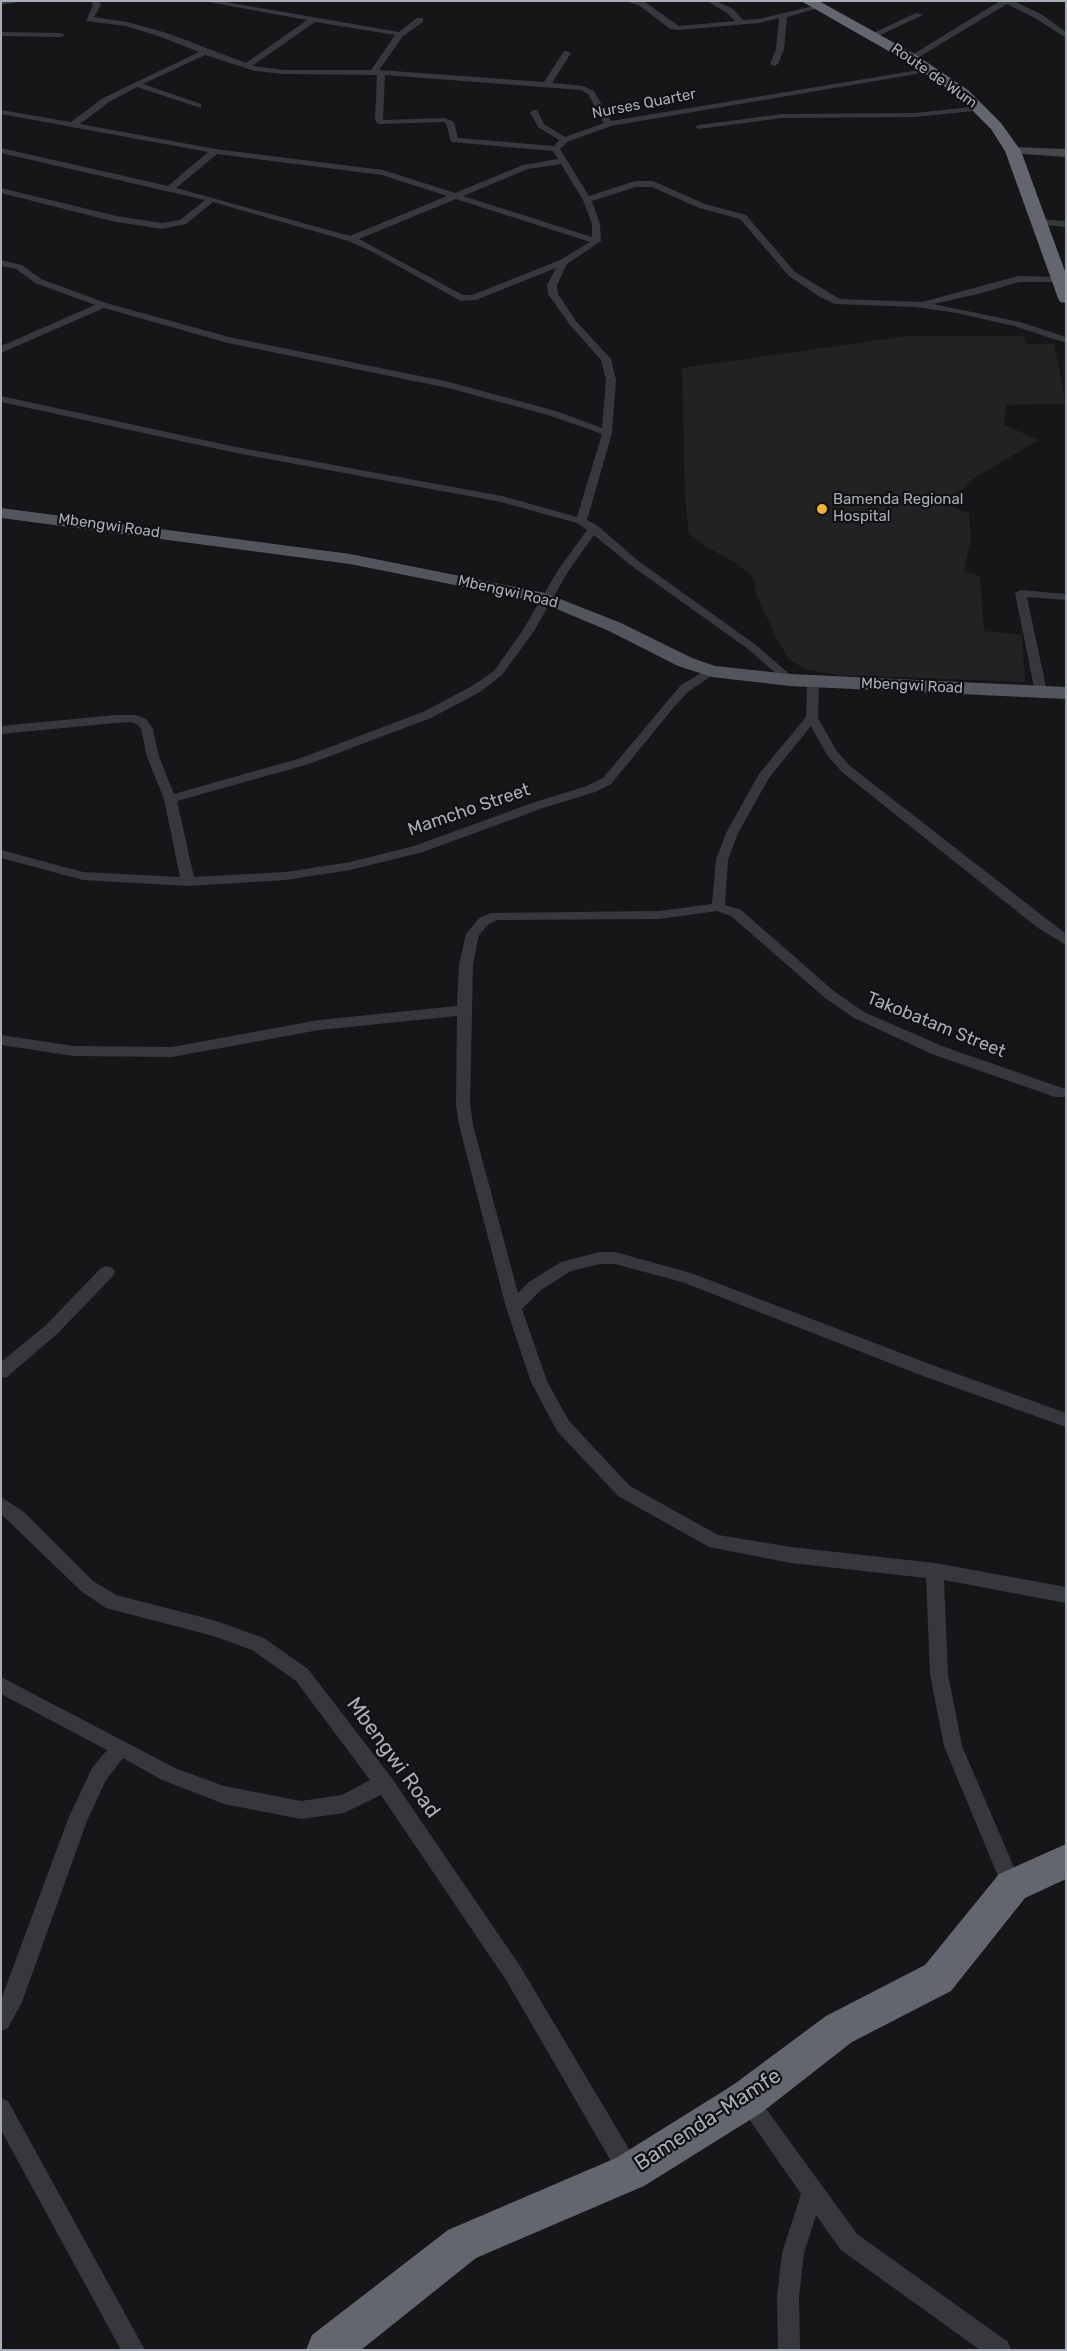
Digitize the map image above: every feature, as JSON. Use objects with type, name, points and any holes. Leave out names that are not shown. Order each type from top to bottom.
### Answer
[{"type":"highway","name":"Route de Wum","points":[[813,4],[874,35],[911,58],[963,93],[996,126],[1013,151],[1037,222],[1063,281],[1066,298]]},
{"type":"highway","name":"Bamenda-Mamfe","points":[[327,2350],[462,2244],[630,2172],[747,2099],[840,2029],[938,1978],[1012,1886],[1066,1861]]},
{"type":"main road","points":[[1013,151],[1066,153]]},
{"type":"main road","name":"Mbengwi Road","points":[[1,513],[350,560],[545,598],[615,627],[685,662],[712,671],[790,680],[1066,693]]},
{"type":"street","points":[[1,2],[22,1]]},
{"type":"street","points":[[95,1],[97,5],[89,19],[127,24],[164,35],[205,52],[248,65],[255,69],[284,72],[377,72],[583,88],[591,93],[608,124]]},
{"type":"street","points":[[206,1],[400,34]]},
{"type":"street","points":[[629,1],[642,4],[673,27],[741,23],[783,16],[813,4]]},
{"type":"street","points":[[710,1],[730,11],[741,23]]},
{"type":"street","points":[[911,58],[1006,1],[1038,16],[1066,36]]},
{"type":"street","points":[[874,35],[919,15]]},
{"type":"street","points":[[774,64],[780,49],[783,16]]},
{"type":"street","points":[[248,65],[313,20]]},
{"type":"street","points":[[420,20],[400,34],[377,72],[380,122],[449,121],[454,140],[556,149],[587,200],[596,224],[597,241]]},
{"type":"street","points":[[1,34],[61,35]]},
{"type":"street","points":[[72,126],[106,100],[135,84],[205,52]]},
{"type":"street","points":[[547,84],[567,53]]},
{"type":"street","name":"Nurses Quarter","points":[[556,149],[564,140],[608,124],[928,70]]},
{"type":"street","points":[[135,84],[198,106]]},
{"type":"street","points":[[699,127],[782,116],[922,114],[980,108]]},
{"type":"street","points":[[1,112],[215,151],[383,173],[597,241]]},
{"type":"street","points":[[534,112],[541,125],[564,140]]},
{"type":"street","points":[[1,150],[212,199],[351,238],[460,298],[473,298],[563,262],[597,241]]},
{"type":"street","points":[[168,190],[215,151]]},
{"type":"street","points":[[351,238],[460,196],[526,167],[563,161]]},
{"type":"street","points":[[587,200],[635,184],[653,184],[702,206],[743,217],[792,274],[823,295],[845,303],[916,304],[965,312],[1017,324],[1066,340]]},
{"type":"street","points":[[1,190],[116,219],[162,226],[183,222],[212,199]]},
{"type":"street","points":[[1037,222],[1066,224]]},
{"type":"street","points":[[563,262],[552,286],[554,294],[568,316],[606,359],[611,380],[607,433],[581,521]]},
{"type":"street","points":[[1,263],[19,267],[38,281],[103,305],[228,340],[449,384],[544,410],[607,433]]},
{"type":"street","points":[[916,304],[975,292],[1018,279],[1063,281]]},
{"type":"street","points":[[1,350],[103,305]]},
{"type":"street","points":[[1,399],[236,450],[502,499],[581,521],[594,528],[633,562],[752,647],[790,680]]},
{"type":"street","points":[[170,799],[314,758],[428,715],[476,689],[498,673],[528,632],[545,598],[594,528]]},
{"type":"street","points":[[1041,692],[1021,594],[1066,597]]},
{"type":"street","name":"Mamcho Street","points":[[1,854],[84,876],[188,882],[286,876],[350,866],[426,846],[539,805],[592,789],[607,781],[618,771],[685,688],[712,671]]},
{"type":"street","points":[[813,681],[812,718],[831,752],[846,769],[1042,925],[1066,941]]},
{"type":"street","points":[[1,730],[132,718],[142,722],[147,729],[153,757],[170,799],[188,882]]},
{"type":"street","points":[[812,718],[796,735],[763,778],[732,833],[722,860],[718,907],[659,915],[496,916],[484,921],[471,940],[466,965],[464,1010],[463,1094],[466,1125],[514,1307],[539,1382],[563,1426],[624,1491],[715,1542],[791,1555],[935,1571],[1066,1595]]},
{"type":"street","name":"Takobatam Street","points":[[718,907],[736,913],[830,995],[859,1015],[938,1050],[1064,1090]]},
{"type":"street","points":[[1,1040],[74,1051],[172,1052],[319,1025],[464,1010]]},
{"type":"street","points":[[514,1307],[535,1286],[567,1266],[600,1258],[615,1258],[685,1276],[929,1371],[1066,1420]]},
{"type":"street","points":[[1,1372],[52,1329],[107,1272]]},
{"type":"street","name":"Mbengwi Road","points":[[1,1504],[18,1516],[87,1586],[112,1602],[213,1628],[258,1644],[302,1675],[384,1783],[513,1973],[630,2172]]},
{"type":"street","points":[[935,1571],[939,1674],[953,1746],[1012,1886]]},
{"type":"street","points":[[1,1685],[169,1774],[224,1795],[301,1810],[344,1804],[384,1783]]},
{"type":"street","points":[[1,2021],[14,1995],[78,1819],[99,1774],[120,1747]]},
{"type":"street","points":[[747,2099],[849,2242],[1000,2350]]},
{"type":"street","points":[[1,2108],[134,2350]]},
{"type":"street","points":[[789,2350],[788,2297],[793,2253],[812,2192]]},
{"type":"shaded area","name":"Bamenda Regional Hospital","points":[[907,336],[1024,336],[1026,344],[1054,344],[1066,404],[1006,405],[1004,425],[1039,440],[976,477],[946,505],[969,513],[971,537],[964,571],[980,576],[984,631],[1022,635],[1025,682],[838,675],[804,669],[788,658],[777,639],[756,594],[754,578],[734,562],[703,545],[689,534],[685,496],[682,368]]},
{"type":"place","name":"Bamenda Regional Hospital","points":[[822,509]]}]
